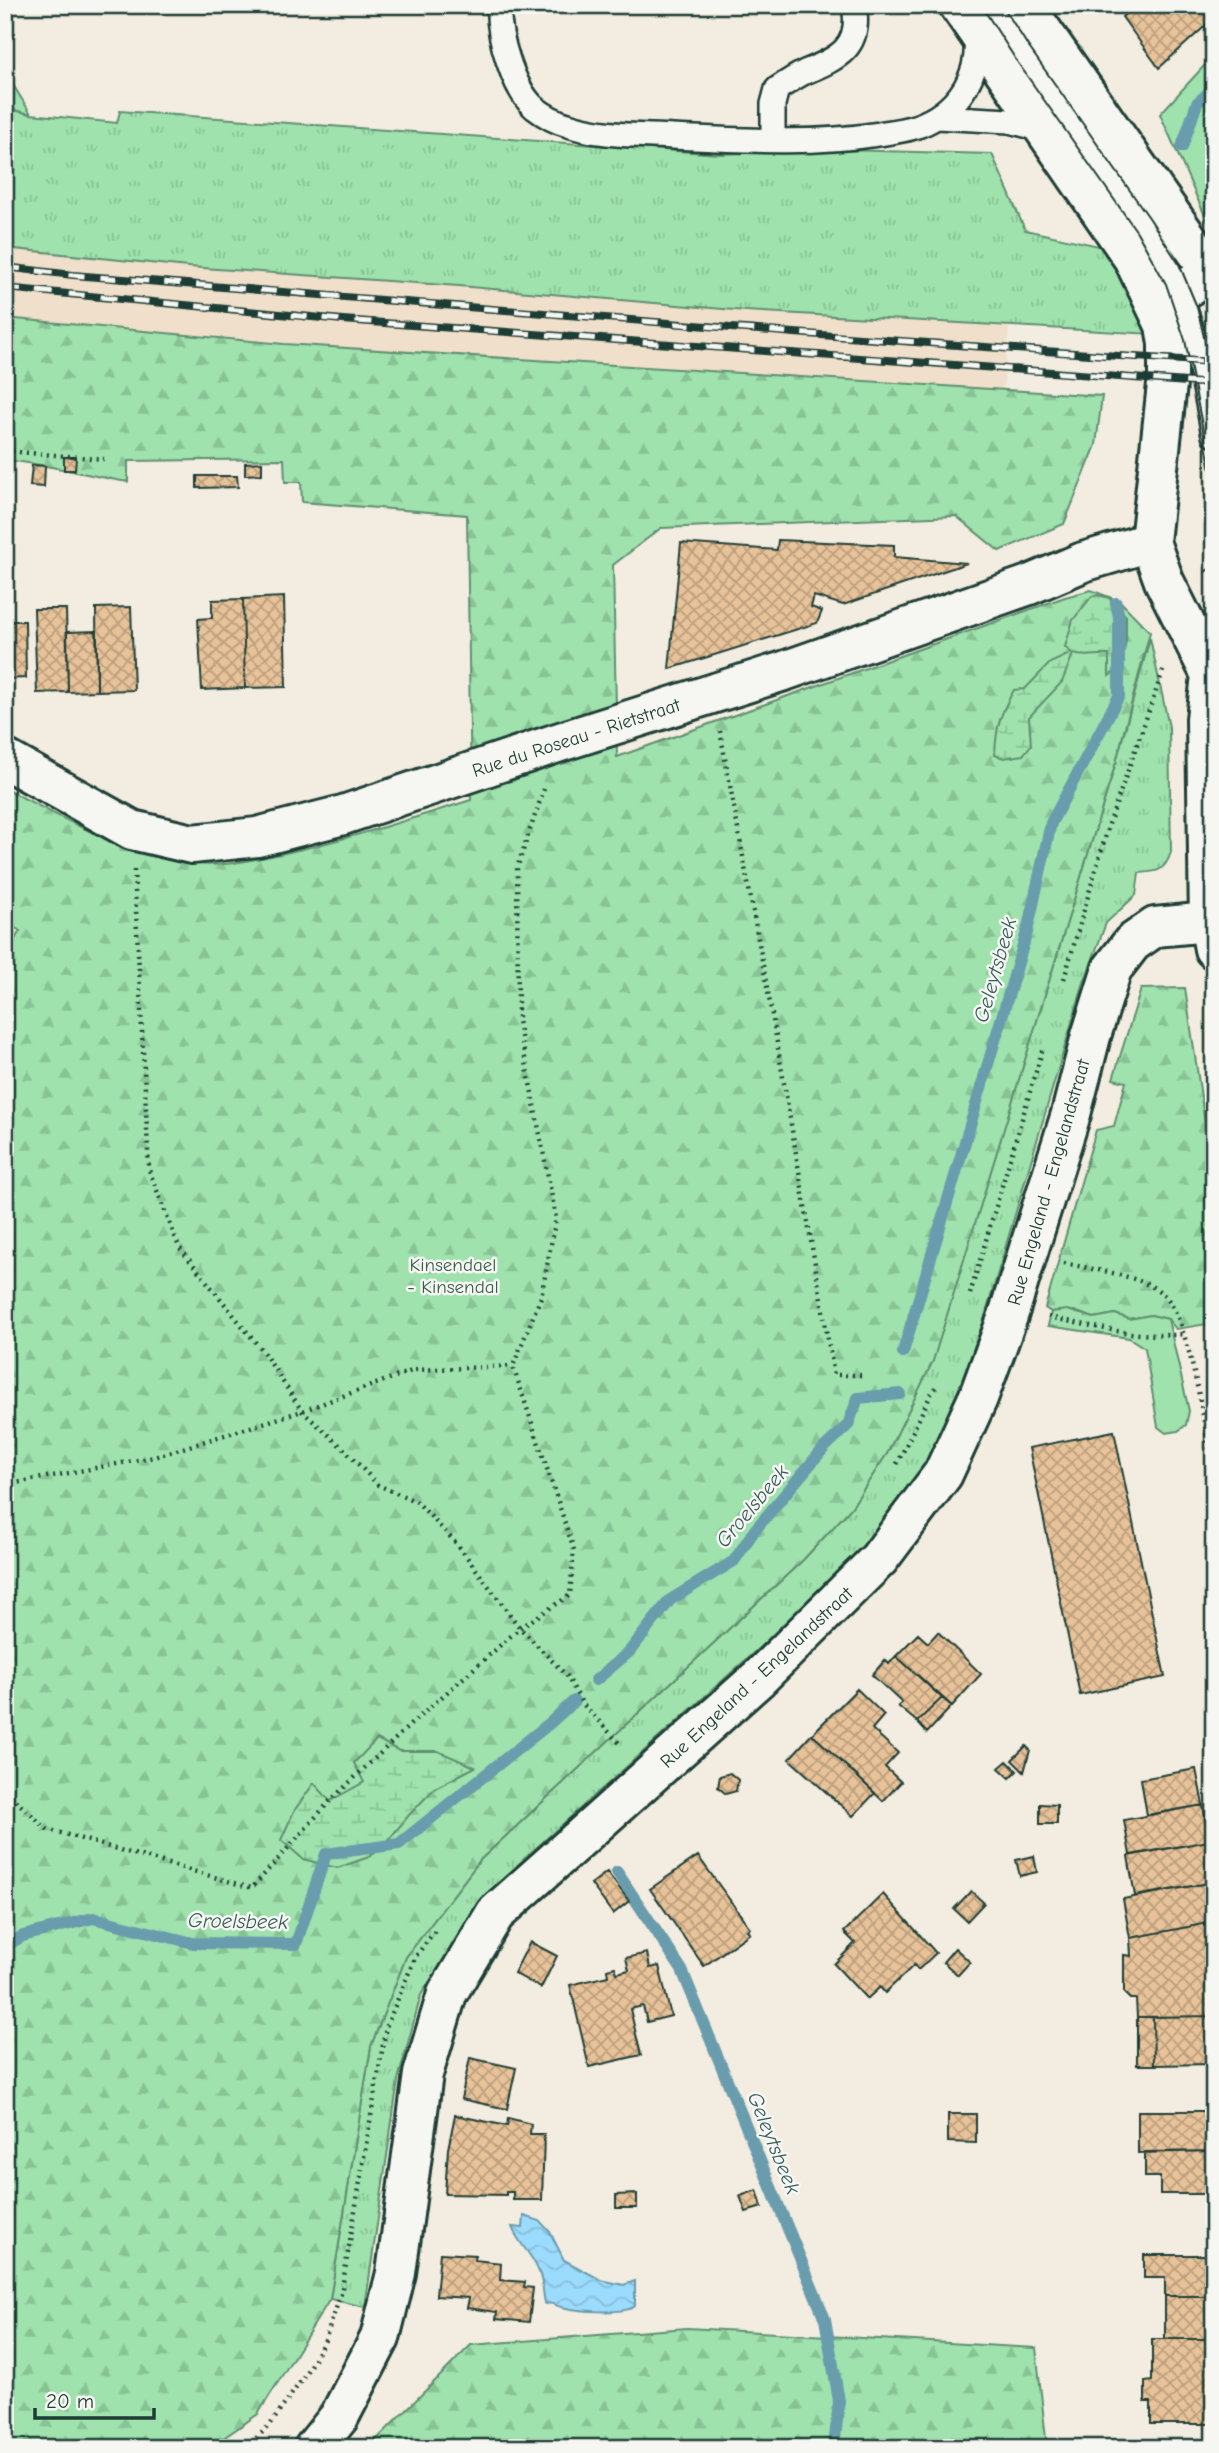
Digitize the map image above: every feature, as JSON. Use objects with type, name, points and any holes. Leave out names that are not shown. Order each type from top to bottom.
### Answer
[{"type":"street","points":[[1024,5],[1193,292]]},
{"type":"street","points":[[975,12],[1045,130],[1133,258],[1193,292]]},
{"type":"street","points":[[1193,292],[1168,344],[1168,374],[1150,542],[1164,581],[1198,623],[1212,675],[1206,719],[1211,935]]},
{"type":"street","name":"Rue du Roseau - Rietstraat","points":[[5,759],[132,830],[192,844],[257,837],[342,816],[560,742],[784,671],[1003,594],[1083,562],[1150,542]]},
{"type":"street","name":"Rue Engeland - Engelandstraat","points":[[314,2448],[339,2417],[380,2338],[396,2273],[423,2074],[447,1994],[495,1914],[768,1669],[879,1559],[943,1474],[978,1398],[1008,1316],[1071,1114],[1112,969],[1132,943],[1155,927],[1211,935]]},
{"type":"lane","points":[[499,5],[504,44],[522,93],[535,107],[566,125],[625,135],[773,140],[866,136],[907,130],[937,117],[961,96],[971,80],[977,44],[975,12]]},
{"type":"lane","points":[[773,140],[773,104],[777,89],[832,61],[851,43],[856,19],[853,5]]},
{"type":"lane","points":[[975,12],[1014,42],[1158,249],[1193,292]]},
{"type":"lane","points":[[937,117],[1009,121],[1045,130]]},
{"type":"lane","points":[[1158,249],[1179,264],[1193,292],[1195,338],[1214,435]]},
{"type":"path","points":[[5,451],[104,459]]},
{"type":"path","points":[[1061,988],[1109,824],[1165,667]]},
{"type":"path","points":[[712,693],[775,1031],[834,1375],[864,1375]]},
{"type":"path","points":[[5,1791],[47,1829],[252,1888],[330,1801],[411,1724],[520,1628],[570,1595],[574,1550],[513,1366],[541,1297],[556,1218],[518,1021],[517,868],[560,742]]},
{"type":"path","points":[[132,830],[149,1171],[180,1247],[264,1353],[302,1411],[378,1485],[417,1502],[457,1545],[520,1628],[567,1676],[582,1703],[621,1745],[631,1736]]},
{"type":"path","points":[[967,1302],[1045,1041]]},
{"type":"path","points":[[1053,1260],[1131,1279],[1152,1287],[1165,1296],[1175,1310],[1185,1335],[1214,1476]]},
{"type":"path","points":[[1039,1315],[1136,1334],[1160,1337],[1185,1335]]},
{"type":"path","points":[[5,1485],[154,1457],[302,1411],[414,1370],[513,1366]]},
{"type":"path","points":[[891,1473],[931,1394],[945,1375]]},
{"type":"path","points":[[246,2448],[270,2425],[302,2381],[326,2340],[341,2294],[386,2026],[416,1956],[441,1923]]},
{"type":"shaded area","points":[[5,248],[188,267],[459,286],[746,311],[1009,326],[1003,391],[284,344],[5,318]]},
{"type":"green space","points":[[1214,55],[1214,236],[1160,114]]},
{"type":"green space","points":[[5,72],[31,114],[5,108]]},
{"type":"green space","points":[[5,108],[31,114],[117,123],[120,111],[719,154],[841,150],[992,154],[1025,230],[1113,249],[1152,334],[746,311],[459,286],[188,267],[5,248]]},
{"type":"green space","name":"Kinsendael - Kinsendal","points":[[5,318],[284,344],[1102,396],[1096,445],[1064,524],[999,551],[956,516],[661,528],[613,565],[617,757],[1091,590],[1120,601],[1150,632],[1116,762],[933,1361],[888,1452],[851,1508],[803,1560],[480,1860],[406,1957],[371,2046],[330,2299],[258,2414],[209,2448],[5,2448],[5,955],[20,931],[5,921],[5,788],[117,843],[164,859],[210,865],[254,859],[326,843],[471,800],[467,515],[302,502],[301,482],[285,482],[284,459],[128,461],[128,482],[5,460]]},
{"type":"green space","points":[[1092,596],[1109,598],[1126,616],[1126,641],[1121,667],[1109,676],[1109,655],[1073,654],[1062,682],[1029,717],[1031,745],[1023,755],[1004,758],[995,755],[1000,721],[1014,690],[1025,689],[1050,663],[1072,653],[1065,647],[1073,620]]},
{"type":"green space","points":[[1150,638],[1169,727],[1171,852],[1160,869],[1139,873],[1136,895],[1106,923],[1083,985],[983,1323],[959,1389],[926,1464],[886,1521],[841,1574],[525,1858],[477,1908],[421,1995],[398,2080],[365,2307],[330,2299],[371,2046],[406,1957],[480,1860],[803,1560],[851,1508],[888,1452],[933,1360],[1116,762]]},
{"type":"green space","points":[[1185,988],[1214,1185],[1214,1323],[1176,1329],[1168,1319],[1151,1315],[1129,1319],[1115,1314],[1094,1318],[1074,1311],[1051,1312],[1045,1308],[1096,1130],[1114,1126],[1126,1082],[1113,1079],[1141,989]]},
{"type":"green space","points":[[1067,1310],[1094,1318],[1115,1314],[1129,1319],[1151,1315],[1168,1319],[1189,1411],[1186,1425],[1178,1431],[1166,1433],[1158,1427],[1145,1348],[1129,1338],[1048,1326],[1051,1312]]},
{"type":"green space","points":[[377,1739],[399,1751],[438,1751],[475,1767],[435,1788],[382,1848],[369,1857],[337,1868],[303,1859],[281,1840],[294,1811],[314,1783],[330,1801],[364,1782],[354,1763]]},
{"type":"green space","points":[[687,2328],[1036,2348],[1047,2448],[368,2448],[471,2345]]},
{"type":"water","points":[[524,2216],[540,2221],[550,2232],[564,2260],[601,2280],[624,2285],[635,2281],[635,2306],[621,2311],[600,2311],[545,2304],[538,2270],[512,2227],[523,2228]]},
{"type":"building","points":[[1135,5],[1214,5],[1214,18],[1159,68],[1122,17]]},
{"type":"building","points":[[64,457],[76,457],[75,470],[64,470]]},
{"type":"building","points":[[262,462],[262,474],[245,475],[245,463]]},
{"type":"building","points":[[32,465],[45,466],[44,487],[30,486]]},
{"type":"building","points":[[197,476],[237,476],[238,487],[197,488]]},
{"type":"building","points":[[778,540],[894,545],[894,557],[967,563],[843,605],[814,596],[811,607],[822,611],[817,623],[669,669],[681,543],[777,550]]},
{"type":"building","points":[[284,597],[286,687],[245,688],[243,599]]},
{"type":"building","points":[[243,599],[245,688],[202,690],[198,619],[212,618],[212,600]]},
{"type":"building","points":[[131,607],[134,690],[97,691],[96,608]]},
{"type":"building","points":[[34,609],[66,609],[68,692],[37,693]]},
{"type":"building","points":[[5,621],[25,621],[26,678],[5,679]]},
{"type":"building","points":[[97,631],[97,691],[68,692],[67,632]]},
{"type":"building","points":[[1114,1431],[1165,1677],[1080,1695],[1029,1448]]},
{"type":"building","points":[[938,1632],[981,1674],[952,1706],[896,1656],[918,1634],[928,1643]]},
{"type":"building","points":[[896,1656],[942,1698],[917,1722],[898,1706],[902,1703],[872,1675],[885,1660],[889,1664]]},
{"type":"building","points":[[857,1689],[884,1715],[872,1729],[898,1753],[885,1767],[901,1782],[883,1801],[812,1734]]},
{"type":"building","points":[[942,1698],[952,1706],[927,1733],[917,1722]]},
{"type":"building","points":[[812,1734],[875,1793],[853,1816],[789,1759]]},
{"type":"building","points":[[1026,1746],[1030,1750],[1024,1772],[1012,1760]]},
{"type":"building","points":[[1007,1761],[1017,1771],[1010,1778],[999,1768]]},
{"type":"building","points":[[1196,1769],[1203,1805],[1147,1815],[1141,1779]]},
{"type":"building","points":[[730,1773],[738,1780],[736,1791],[726,1794],[718,1787],[720,1776]]},
{"type":"building","points":[[1040,1804],[1057,1805],[1057,1824],[1040,1824]]},
{"type":"building","points":[[1203,1805],[1209,1841],[1130,1855],[1124,1820]]},
{"type":"building","points":[[1209,1841],[1214,1882],[1135,1896],[1128,1856]]},
{"type":"building","points":[[698,1856],[750,1928],[747,1930],[750,1933],[704,1966],[650,1889]]},
{"type":"building","points":[[1034,1856],[1037,1872],[1020,1876],[1016,1860]]},
{"type":"building","points":[[607,1872],[629,1901],[613,1914],[591,1884]]},
{"type":"building","points":[[1214,1882],[1214,1922],[1130,1938],[1123,1899]]},
{"type":"building","points":[[971,1891],[984,1903],[967,1921],[954,1909]]},
{"type":"building","points":[[883,1894],[936,1953],[918,1970],[914,1965],[885,1993],[880,1987],[867,1999],[834,1964],[855,1943],[844,1932]]},
{"type":"building","points":[[1214,1922],[1214,2016],[1137,2017],[1136,1999],[1130,1999],[1124,1993],[1124,1955],[1131,1956],[1130,1938]]},
{"type":"building","points":[[530,1942],[557,1956],[541,1988],[514,1973]]},
{"type":"building","points":[[955,1948],[970,1962],[958,1975],[943,1962]]},
{"type":"building","points":[[647,1953],[650,1968],[659,1966],[671,2016],[647,2022],[643,2006],[630,2009],[641,2055],[589,2067],[570,1985],[608,1976],[607,1969],[615,1967],[617,1973],[629,1970],[626,1958]]},
{"type":"building","points":[[1214,2016],[1214,2064],[1154,2065],[1153,2017]]},
{"type":"building","points":[[1137,2017],[1153,2017],[1154,2065],[1137,2065]]},
{"type":"building","points":[[470,2058],[516,2068],[507,2109],[461,2099]]},
{"type":"building","points":[[1138,2111],[1214,2111],[1214,2151],[1138,2153]]},
{"type":"building","points":[[948,2114],[976,2114],[976,2143],[948,2142]]},
{"type":"building","points":[[455,2115],[507,2126],[508,2118],[531,2124],[530,2134],[544,2134],[542,2200],[513,2200],[513,2192],[506,2192],[506,2195],[445,2194],[448,2149]]},
{"type":"building","points":[[1214,2151],[1214,2194],[1160,2194],[1160,2177],[1145,2177],[1145,2152]]},
{"type":"building","points":[[757,2190],[762,2207],[746,2212],[740,2196]]},
{"type":"building","points":[[637,2194],[637,2208],[616,2208],[616,2195]]},
{"type":"building","points":[[440,2253],[475,2255],[474,2260],[501,2263],[500,2280],[525,2282],[524,2287],[533,2288],[529,2322],[496,2319],[497,2312],[467,2308],[469,2298],[436,2296]]},
{"type":"building","points":[[1144,2255],[1214,2255],[1214,2296],[1165,2296],[1165,2278],[1144,2278]]},
{"type":"building","points":[[1165,2296],[1214,2296],[1214,2339],[1165,2339]]},
{"type":"building","points":[[1152,2339],[1214,2339],[1214,2424],[1151,2424],[1151,2402],[1145,2402],[1145,2382],[1152,2381]]},
{"type":"waterway","name":"Geleytsbeek","points":[[1182,147],[1197,103],[1214,88]]},
{"type":"waterway","name":"Geleytsbeek","points":[[903,1352],[1027,932],[1051,823],[1119,696],[1119,617],[1116,603]]},
{"type":"waterway","name":"Groelsbeek","points":[[596,1680],[629,1652],[670,1600],[734,1561],[754,1531],[824,1448],[848,1425],[858,1398],[900,1394]]},
{"type":"waterway","name":"Groelsbeek","points":[[5,1946],[23,1936],[93,1918],[193,1943],[296,1944],[326,1854],[399,1844],[574,1701]]},
{"type":"waterway","name":"Geleytsbeek","points":[[617,1872],[682,1970],[825,2319],[839,2401],[834,2448]]},
{"type":"tram line","points":[[981,5],[1018,63],[1137,232],[1166,284],[1185,340],[1214,485]]},
{"type":"tram line","points":[[1002,5],[1179,264],[1197,307],[1214,380]]},
{"type":"railway","points":[[5,267],[73,275],[643,321],[1214,362]]},
{"type":"railway","points":[[5,288],[343,320],[1214,384]]}]
